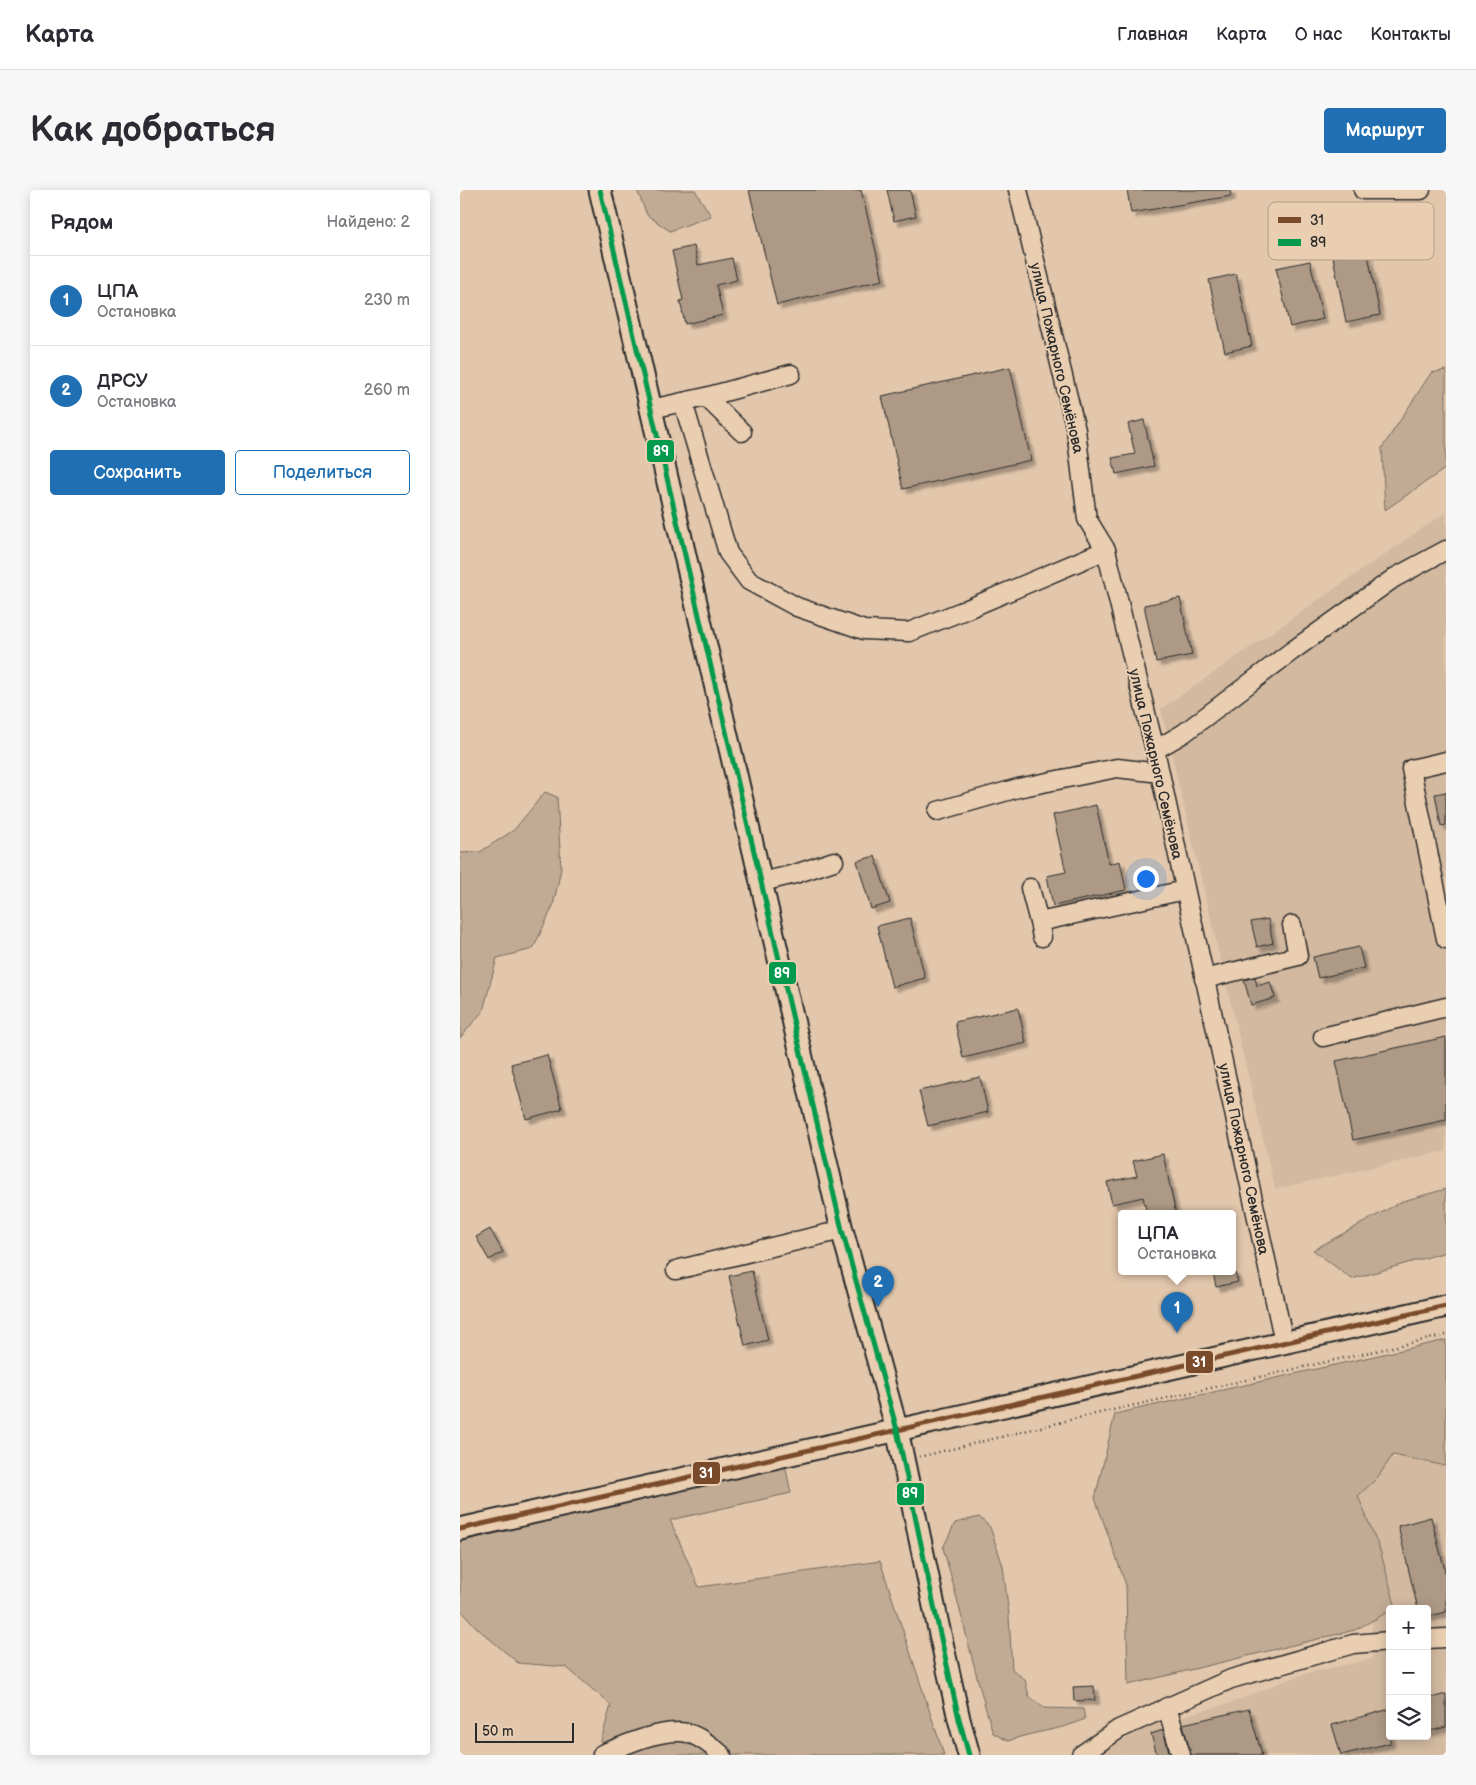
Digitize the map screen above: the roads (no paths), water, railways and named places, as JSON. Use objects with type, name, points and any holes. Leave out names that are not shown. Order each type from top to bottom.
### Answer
[{"type":"main road","points":[[600,190],[842,1230],[897,1430],[938,1626],[969,1755]]},
{"type":"main road","points":[[460,1528],[1446,1306]]},
{"type":"street","name":"улица Пожарного Семёнова","points":[[1018,190],[1076,430],[1087,519],[1106,550],[1160,773],[1284,1342]]},
{"type":"street","points":[[1363,190],[1421,190]]},
{"type":"street","points":[[651,410],[791,374]]},
{"type":"street","points":[[706,397],[742,432]]},
{"type":"street","points":[[683,402],[728,553],[749,581],[797,607],[864,630],[909,632],[1106,550]]},
{"type":"street","points":[[1154,750],[1184,734],[1292,651],[1394,578],[1446,550]]},
{"type":"street","points":[[1446,761],[1411,769],[1446,939]]},
{"type":"street","points":[[938,811],[1018,788],[1117,768],[1160,773]]},
{"type":"street","points":[[762,882],[795,874],[834,861]]},
{"type":"street","points":[[1030,888],[1040,930],[1185,890]]},
{"type":"street","points":[[1204,979],[1298,956],[1292,925]]},
{"type":"street","points":[[1323,1037],[1446,1007]]},
{"type":"street","points":[[676,1270],[842,1230]]},
{"type":"street","points":[[1431,1639],[1446,1638]]},
{"type":"street","points":[[1081,1755],[1119,1729],[1167,1706],[1240,1676],[1353,1644],[1386,1641]]},
{"type":"street","points":[[1167,1706],[1181,1755]]},
{"type":"street","points":[[602,1754],[647,1737],[679,1731],[696,1736],[722,1755]]},
{"type":"place","name":"ДРСУ","points":[[878,1307]]},
{"type":"place","name":"ЦПА","points":[[1177,1333]]}]
